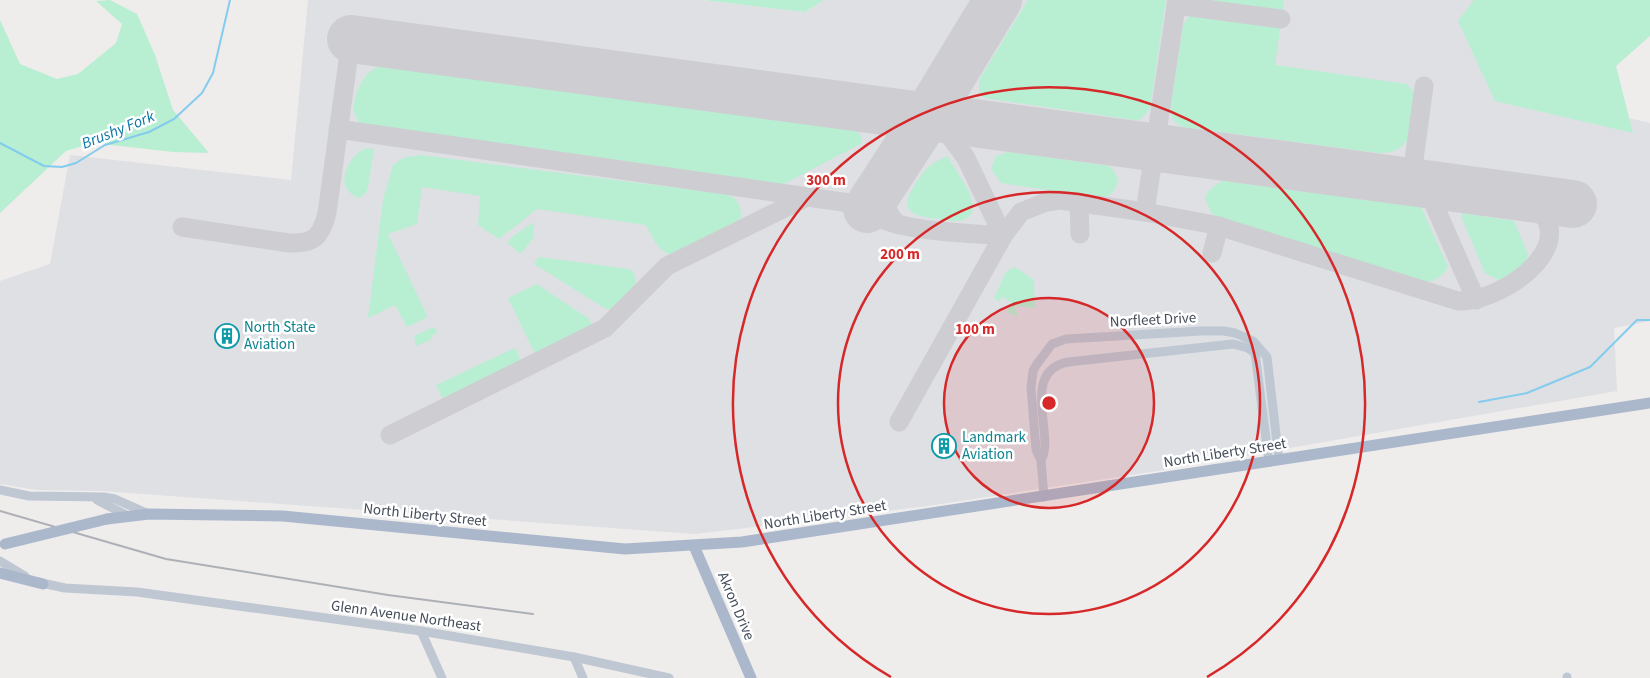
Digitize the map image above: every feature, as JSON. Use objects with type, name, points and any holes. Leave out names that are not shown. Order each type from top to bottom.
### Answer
[{"type":"main road","name":"North Liberty Street","points":[[3,544],[107,519],[149,514],[283,516],[625,549],[742,542],[1650,403]]},
{"type":"main road","name":"Akron Drive","points":[[694,546],[751,678]]},
{"type":"main road","points":[[0,573],[44,584]]},
{"type":"street","name":"Norfleet Drive","points":[[1044,497],[1041,460],[1036,450],[1032,379],[1037,364],[1052,344],[1059,341],[1201,331],[1239,334],[1253,341],[1265,355],[1262,362],[1264,421],[1274,461]]},
{"type":"street","name":"Norfleet Drive","points":[[1041,460],[1045,454],[1041,413],[1044,383],[1051,371],[1062,362],[1233,344],[1248,348],[1262,362],[1274,419],[1274,461]]},
{"type":"street","points":[[1264,421],[1274,419]]},
{"type":"street","points":[[0,490],[29,496],[115,499],[149,514]]},
{"type":"street","points":[[88,497],[115,508],[128,516]]},
{"type":"street","name":"Glenn Avenue Northeast","points":[[0,561],[21,574],[44,584],[137,592],[421,631],[574,657],[669,678]]},
{"type":"street","points":[[421,631],[442,678]]},
{"type":"street","points":[[574,657],[583,678]]},
{"type":"shaded area","points":[[308,0],[702,0],[805,12],[824,0],[1478,0],[1498,88],[1650,123],[1650,321],[1614,328],[1617,391],[1158,471],[928,506],[695,534],[102,491],[37,490],[0,484],[0,281],[50,264],[70,155],[291,180]]},
{"type":"green space","points":[[110,0],[137,14],[155,55],[173,110],[209,153],[173,152],[93,143],[66,151],[0,213],[0,20],[20,64],[57,79],[78,74],[116,43],[122,24],[96,1]]},
{"type":"green space","points":[[702,0],[824,0],[805,12]]},
{"type":"green space","points":[[1028,0],[1166,0],[1150,109],[1141,119],[1135,120],[984,98],[979,93],[979,80]]},
{"type":"green space","points":[[1197,0],[1284,0],[1283,9],[1278,13]]},
{"type":"green space","points":[[1474,0],[1650,0],[1650,36],[1616,66],[1633,133],[1495,101],[1458,21]]},
{"type":"green space","points":[[1191,14],[1276,24],[1280,29],[1275,65],[1407,84],[1415,97],[1416,105],[1414,124],[1408,139],[1395,151],[1378,153],[1180,126],[1173,119],[1170,111],[1183,25]]},
{"type":"green space","points":[[381,66],[838,128],[858,132],[862,138],[862,143],[780,186],[375,129],[359,123],[353,110],[361,83],[369,72]]},
{"type":"green space","points":[[366,148],[374,149],[368,187],[366,193],[359,198],[346,187],[344,180],[348,165],[359,152]]},
{"type":"green space","points":[[1008,152],[1109,166],[1116,175],[1116,185],[1111,194],[1100,198],[1001,183],[991,169],[996,156]]},
{"type":"green space","points":[[421,155],[724,194],[735,199],[740,208],[741,217],[731,228],[679,255],[672,255],[662,250],[646,225],[537,209],[499,239],[478,225],[480,196],[422,187],[417,224],[388,234],[427,315],[426,318],[407,327],[395,305],[368,318],[383,200],[393,165],[403,158]]},
{"type":"green space","points":[[947,156],[970,195],[973,207],[970,216],[955,221],[930,218],[911,212],[907,202],[921,175],[935,162]]},
{"type":"green space","points":[[1222,181],[1421,207],[1448,266],[1443,274],[1436,279],[1418,282],[1219,217],[1211,213],[1205,198],[1208,191]]},
{"type":"green space","points":[[1462,213],[1514,221],[1528,254],[1525,264],[1506,278],[1499,280],[1485,273],[1461,216]]},
{"type":"green space","points":[[534,222],[533,238],[521,254],[507,243],[513,236]]},
{"type":"green space","points":[[539,257],[629,269],[633,272],[636,284],[631,293],[613,309],[606,309],[534,264]]},
{"type":"green space","points":[[1015,267],[1034,280],[1035,308],[1015,306],[1018,317],[1007,312],[1011,302],[1002,297],[999,302],[994,298],[1006,272]]},
{"type":"green space","points":[[537,284],[589,319],[593,327],[539,353],[534,352],[508,298]]},
{"type":"green space","points":[[435,328],[437,333],[431,336],[432,339],[416,346],[414,336]]},
{"type":"green space","points":[[515,348],[522,363],[444,401],[436,385]]},
{"type":"waterway","name":"Brushy Fork","points":[[0,143],[44,166],[62,167],[76,163],[105,145],[149,132],[174,119],[202,93],[213,73],[230,0]]},
{"type":"waterway","points":[[1479,402],[1527,393],[1590,367],[1637,320],[1650,320]]},
{"type":"taxiway","points":[[1145,212],[1177,0]]},
{"type":"taxiway","points":[[1176,5],[1281,19]]},
{"type":"taxiway","points":[[182,227],[289,243],[305,242],[319,233],[327,213],[351,39]]},
{"type":"taxiway","points":[[956,139],[950,121],[949,103],[957,66]]},
{"type":"taxiway","points":[[1411,182],[1424,86]]},
{"type":"taxiway","points":[[899,422],[1003,236],[966,158],[946,131],[927,117]]},
{"type":"taxiway","points":[[338,129],[856,204],[879,218],[899,225],[944,232],[1003,236],[1021,212],[1046,202],[1060,200],[1145,212],[1215,225],[1458,301],[1478,298],[1500,290],[1520,278],[1536,263],[1547,246],[1549,229],[1541,212],[1519,197]]},
{"type":"taxiway","points":[[886,180],[886,205],[890,215],[899,225]]},
{"type":"taxiway","points":[[1425,184],[1476,300]]},
{"type":"taxiway","points":[[390,435],[605,328],[667,266],[805,198]]},
{"type":"taxiway","points":[[1079,203],[1080,234]]},
{"type":"taxiway","points":[[1212,253],[1219,226]]},
{"type":"runway","points":[[867,209],[927,117],[998,0]]},
{"type":"runway","points":[[351,39],[1573,204]]},
{"type":"railway","points":[[0,511],[166,559],[388,595],[533,614]]},
{"type":"place","name":"North State Aviation","points":[[227,336]]},
{"type":"place","name":"Landmark Aviation","points":[[944,446]]}]
